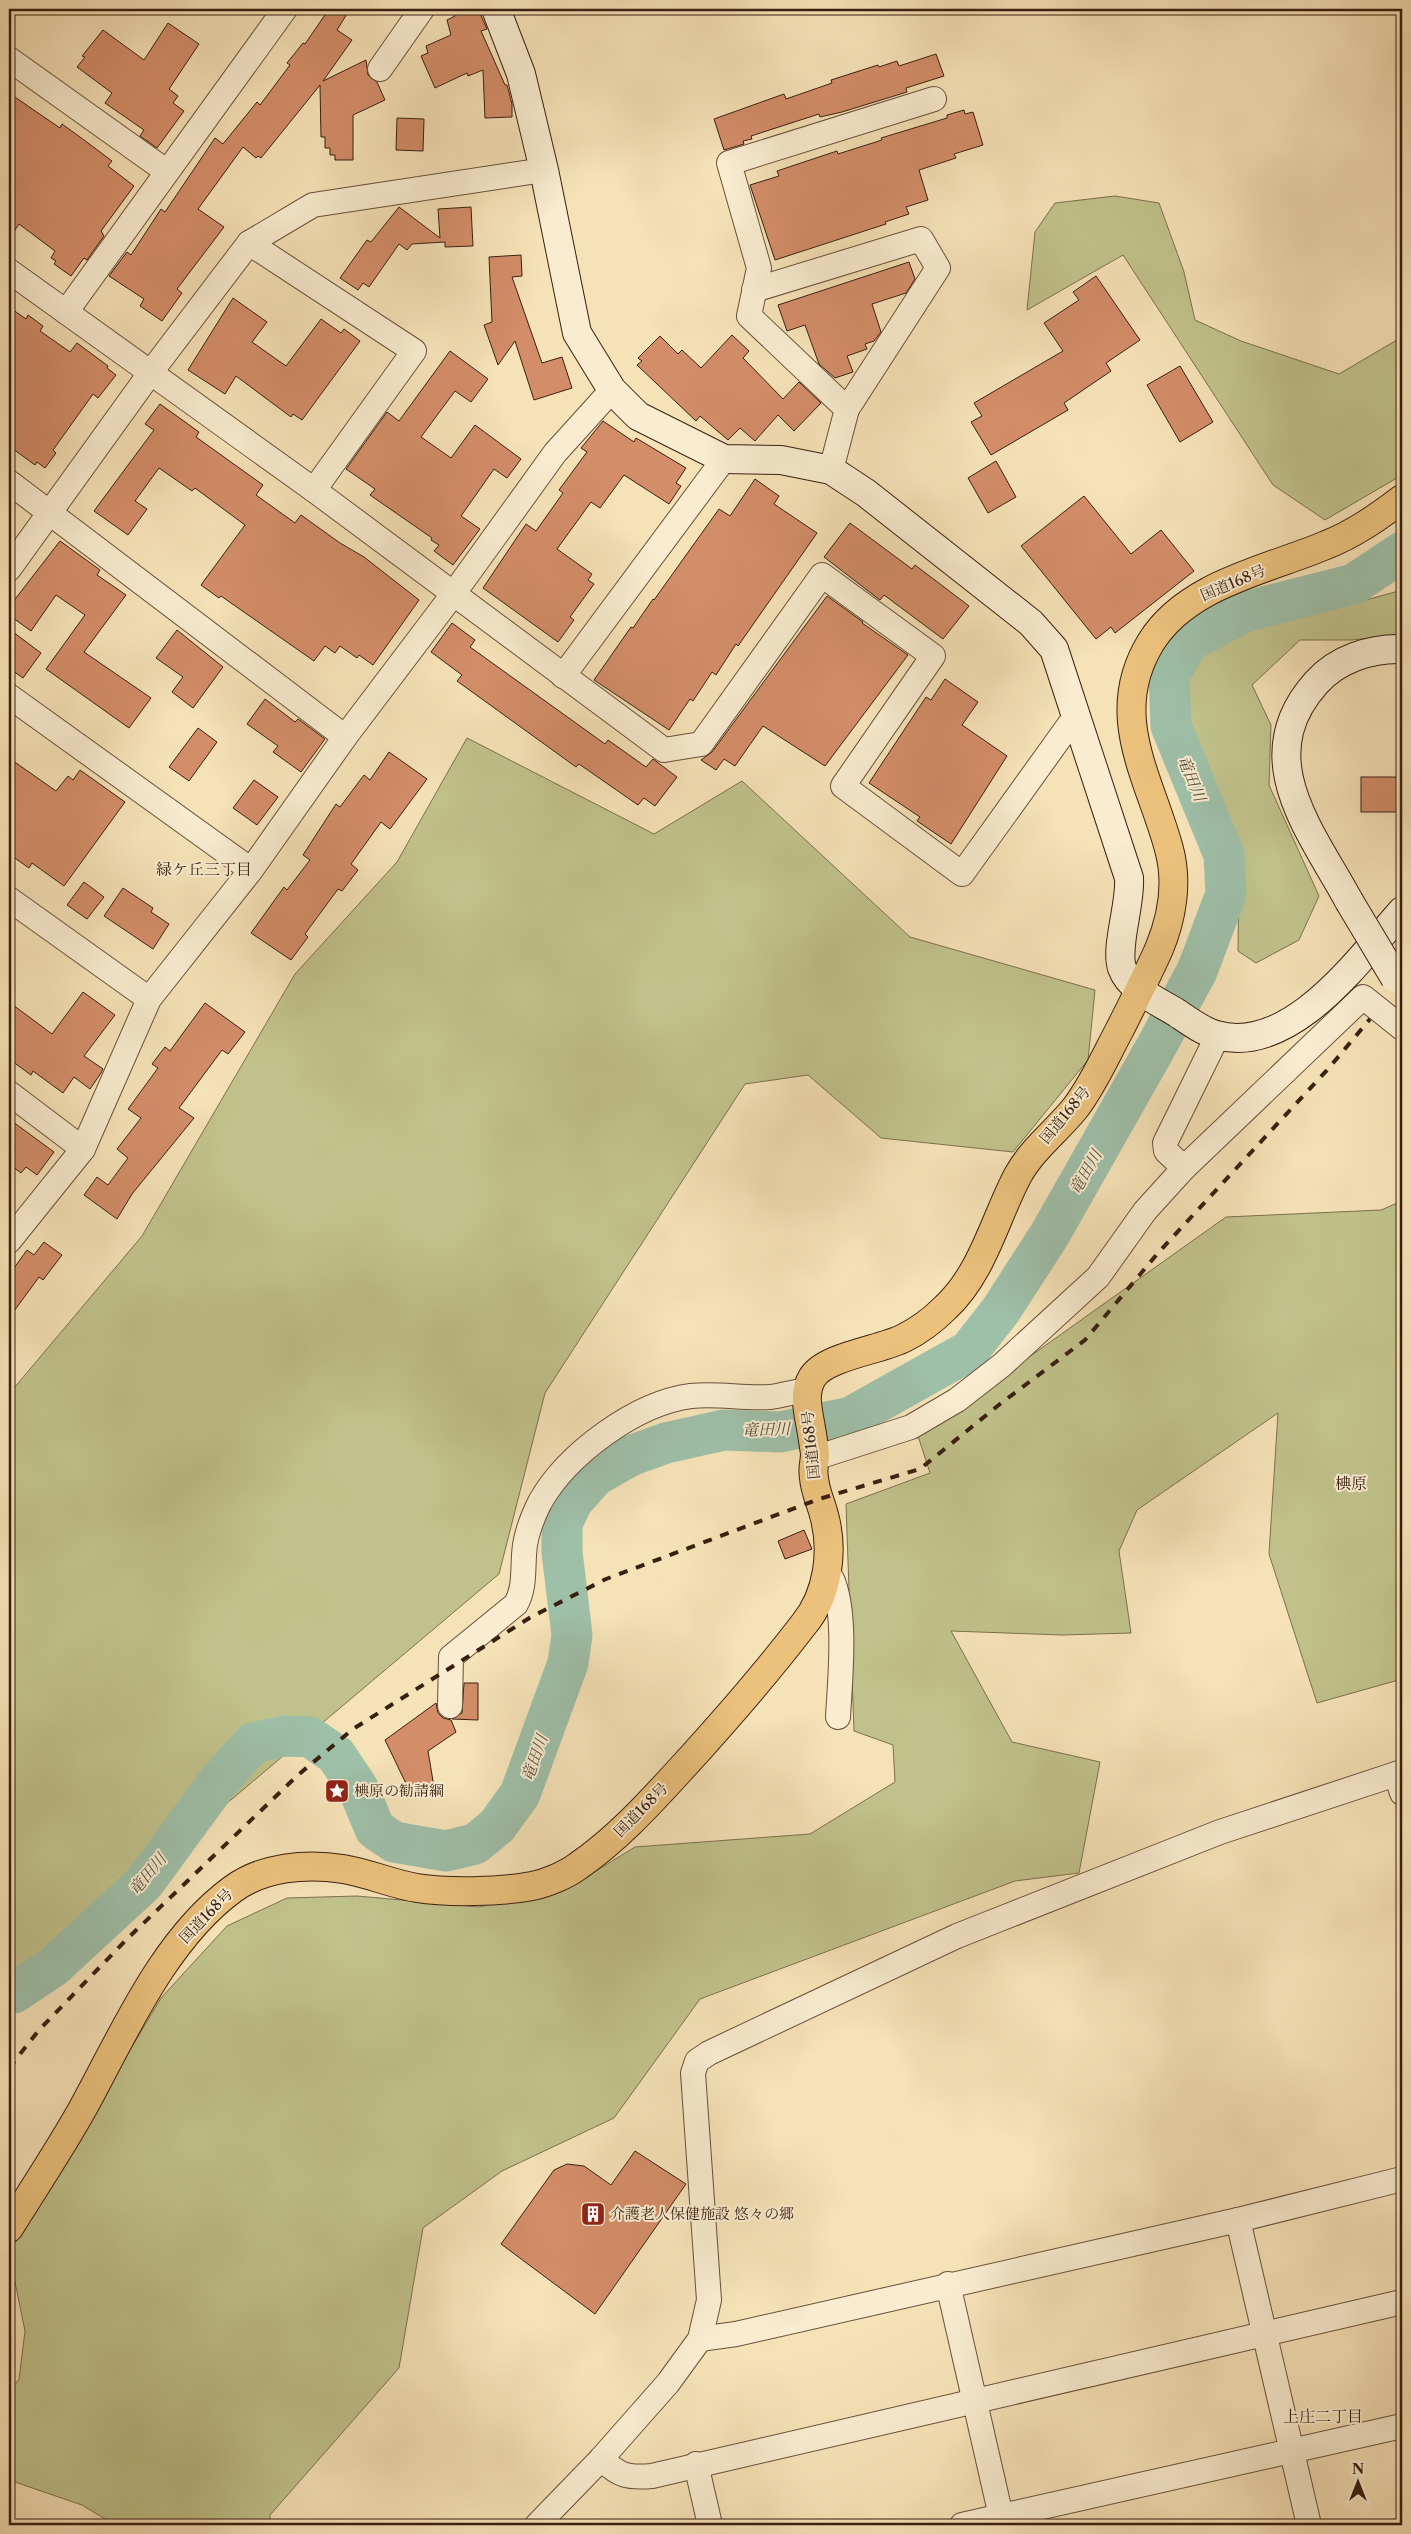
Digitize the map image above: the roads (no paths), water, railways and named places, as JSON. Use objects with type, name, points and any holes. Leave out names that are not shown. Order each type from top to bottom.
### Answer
[{"type":"highway","name":"国道168号","points":[[9,2228],[71,2130],[165,1960],[205,1913],[237,1885],[274,1870],[309,1866],[345,1869],[418,1888],[469,1890],[535,1886],[574,1870],[609,1842],[658,1795],[724,1722],[811,1617],[821,1596],[826,1576],[828,1541],[826,1521],[814,1482],[814,1450],[807,1395],[809,1382],[818,1370],[904,1338],[946,1308],[961,1291],[973,1272],[1016,1178],[1030,1155],[1071,1112],[1148,995],[1172,908],[1174,879],[1170,852],[1141,771],[1132,736],[1133,692],[1136,673],[1149,645],[1164,624],[1183,606],[1206,592],[1333,543],[1368,524],[1402,499]]},
{"type":"street","points":[[66,312],[166,171],[285,9]]},
{"type":"street","points":[[380,69],[422,9]]},
{"type":"street","points":[[496,9],[521,74],[544,170],[577,333],[612,390],[638,416],[724,459],[782,460],[831,470],[866,493],[1031,623],[1054,649],[1077,714],[1129,878],[1130,894],[1121,945],[1121,967],[1128,979],[1148,995],[1211,1033],[1241,1036],[1264,1034],[1285,1026],[1304,1014],[1322,998],[1402,911]]},
{"type":"street","points":[[9,59],[166,171]]},
{"type":"street","points":[[847,409],[749,316],[759,268],[729,163],[934,98]]},
{"type":"street","points":[[9,569],[151,372],[249,242],[313,205],[544,170]]},
{"type":"street","points":[[754,290],[921,239],[938,268],[847,409],[831,470]]},
{"type":"street","points":[[249,242],[414,351],[314,490]]},
{"type":"street","points":[[9,271],[314,490],[664,750],[701,744],[822,575],[933,656],[842,786],[962,874],[1077,714]]},
{"type":"street","points":[[9,1241],[83,1148],[149,999],[250,870],[345,737],[454,593],[555,452],[612,390]]},
{"type":"street","points":[[563,676],[724,459]]},
{"type":"street","points":[[9,482],[345,737]]},
{"type":"street","points":[[1399,982],[1350,901],[1294,800],[1286,765],[1289,728],[1298,705],[1324,674],[1359,655],[1381,649],[1402,649]]},
{"type":"street","points":[[9,696],[250,870]]},
{"type":"street","points":[[9,899],[149,999]]},
{"type":"street","points":[[814,1450],[911,1427],[957,1400],[1002,1365],[1098,1277],[1145,1211],[1184,1168],[1363,997],[1402,1028]]},
{"type":"street","points":[[1184,1168],[1166,1151],[1165,1143],[1211,1033]]},
{"type":"street","points":[[9,1093],[83,1148]]},
{"type":"street","points":[[450,1706],[451,1658],[516,1604],[522,1593],[525,1544],[540,1502],[575,1459],[603,1435],[632,1418],[666,1403],[697,1396],[720,1394],[769,1397],[807,1395]]},
{"type":"street","points":[[826,1576],[832,1579],[838,1599],[841,1664],[838,1717]]},
{"type":"street","points":[[538,2525],[601,2459],[668,2383],[700,2339],[709,2300],[693,2073],[697,2061],[709,2053],[966,1932],[1220,1832],[1400,1780]]},
{"type":"street","points":[[700,2339],[736,2334],[948,2284],[1238,2220],[1402,2180]]},
{"type":"street","points":[[1238,2220],[1309,2525]]},
{"type":"street","points":[[948,2284],[1002,2521]]},
{"type":"street","points":[[601,2459],[617,2473],[635,2477],[652,2476],[696,2464],[1402,2302]]},
{"type":"street","points":[[962,2525],[1002,2521],[1402,2426]]},
{"type":"street","points":[[696,2464],[710,2525]]},
{"type":"waterway","name":"竜田川","points":[[9,1994],[14,1993],[53,1967],[144,1883],[218,1782],[253,1743],[284,1736],[310,1737],[336,1755],[358,1788],[375,1829],[394,1842],[446,1851],[475,1844],[497,1826],[520,1794],[568,1663],[572,1635],[562,1552],[562,1524],[572,1502],[595,1476],[630,1456],[666,1443],[724,1430],[780,1432],[851,1417],[969,1351],[1001,1310],[1050,1234],[1156,1047],[1197,971],[1226,894],[1224,855],[1171,726],[1169,675],[1189,641],[1244,612],[1354,584],[1402,552]]},
{"type":"railway","points":[[9,2068],[39,2030],[127,1939],[298,1775],[353,1729],[531,1617],[606,1579],[819,1499],[920,1469],[1000,1404],[1085,1340],[1158,1253],[1328,1069],[1370,1019]]},
{"type":"place","name":"椣原の勧請綱","points":[[337,1791]]},
{"type":"place","name":"介護老人保健施設 悠々の郷","points":[[593,2214]]},
{"type":"district","name":"緑ケ丘三丁目","points":[[204,869]]},
{"type":"district","name":"椣原","points":[[1351,1483]]},
{"type":"district","name":"上庄二丁目","points":[[1323,2416]]}]
